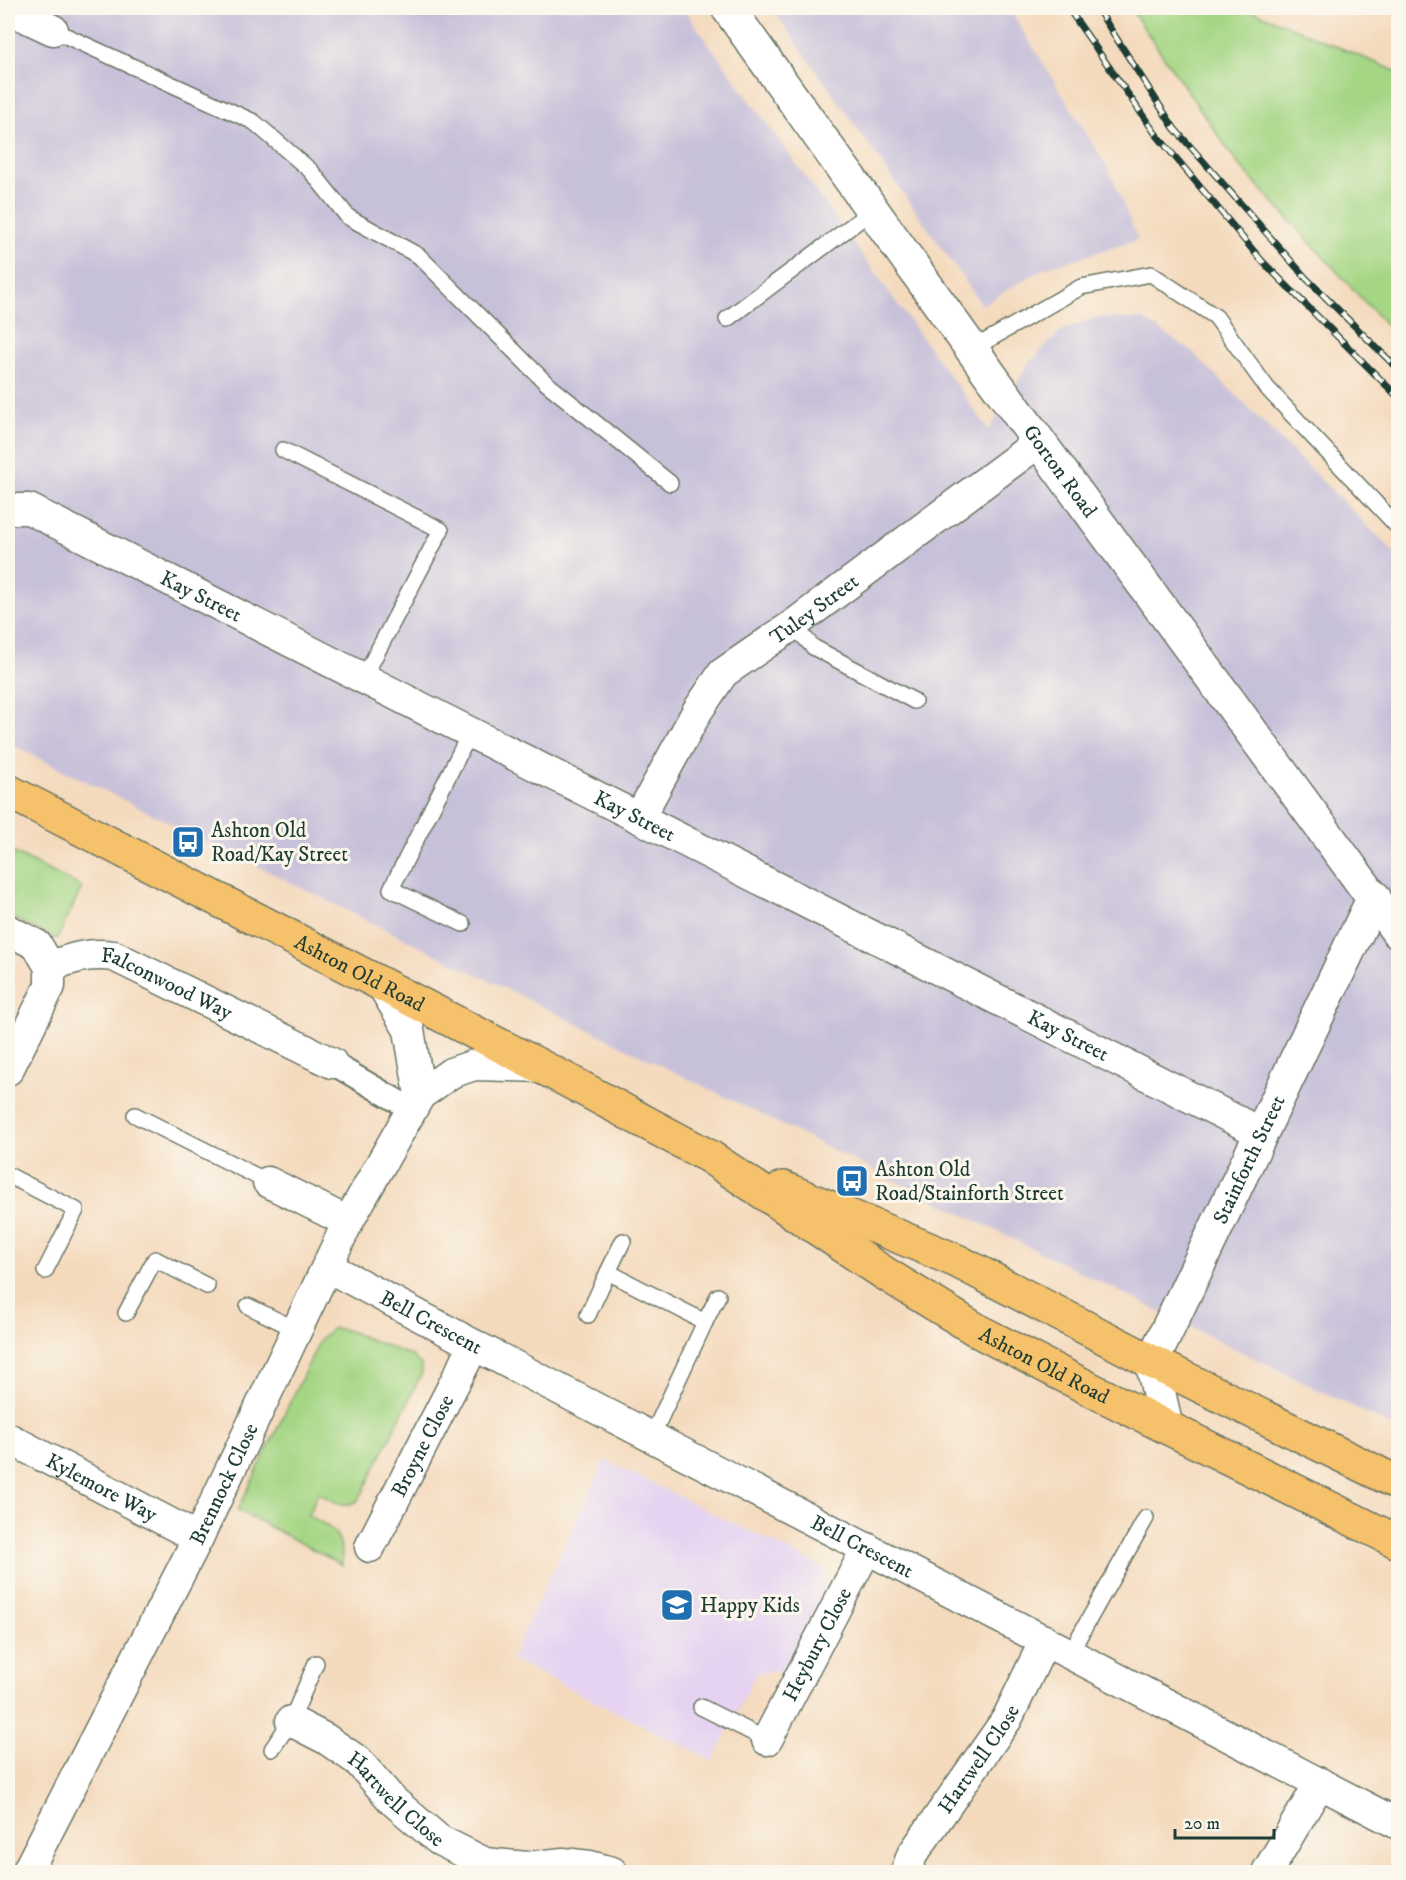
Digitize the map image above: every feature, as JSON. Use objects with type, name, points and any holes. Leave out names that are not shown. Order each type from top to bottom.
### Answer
[{"type":"highway","name":"Ashton Old Road","points":[[8,791],[543,1067],[710,1157],[892,1277],[981,1332],[1398,1542]]},
{"type":"highway","name":"Ashton Old Road","points":[[710,1157],[957,1261],[1152,1362],[1398,1483]]},
{"type":"street","name":"Gorton Road","points":[[728,8],[1039,442],[1398,932]]},
{"type":"street","points":[[8,9],[52,30]]},
{"type":"street","name":"Tuley Street","points":[[639,818],[698,710],[723,673],[793,625],[1039,442]]},
{"type":"street","name":"Kay Street","points":[[8,509],[29,509],[1261,1133]]},
{"type":"street","name":"Stainforth Street","points":[[1152,1362],[1374,897]]},
{"type":"street","points":[[8,930],[37,945],[50,967],[50,986],[8,1070]]},
{"type":"street","name":"Falconwood Way","points":[[50,967],[69,958],[90,954],[114,956],[332,1063]]},
{"type":"street","points":[[332,1063],[415,1102],[409,1030],[382,985]]},
{"type":"street","name":"Brennock Close","points":[[27,1872],[198,1538],[348,1222],[415,1102],[451,1073],[474,1065],[543,1067]]},
{"type":"street","points":[[268,1182],[348,1222]]},
{"type":"street","name":"Bell Crescent","points":[[328,1267],[1398,1824]]},
{"type":"street","name":"Broyne Close","points":[[370,1547],[474,1345]]},
{"type":"street","points":[[1152,1362],[1166,1426]]},
{"type":"street","name":"Kylemore Way","points":[[8,1438],[198,1538]]},
{"type":"street","name":"Heybury Close","points":[[767,1740],[867,1548]]},
{"type":"street","name":"Hartwell Close","points":[[906,1872],[912,1855],[1057,1647]]},
{"type":"street","name":"Hartwell Close","points":[[291,1721],[326,1739],[358,1761],[392,1800],[439,1840],[485,1863],[528,1867],[563,1863],[590,1866],[612,1872]]},
{"type":"street","points":[[1267,1872],[1320,1783]]},
{"type":"lane","points":[[52,30],[254,122],[311,171],[348,217],[420,256],[545,382],[670,483]]},
{"type":"lane","points":[[727,319],[873,210]]},
{"type":"lane","points":[[972,349],[1081,287],[1151,274],[1216,316],[1267,388],[1398,527]]},
{"type":"lane","points":[[283,450],[441,530],[363,679]]},
{"type":"lane","points":[[793,625],[813,647],[914,701]]},
{"type":"lane","points":[[463,924],[391,889],[470,733]]},
{"type":"lane","points":[[135,1115],[268,1182]]},
{"type":"lane","points":[[8,1175],[76,1210],[45,1270]]},
{"type":"lane","points":[[588,1315],[623,1241]]},
{"type":"lane","points":[[126,1313],[155,1259],[207,1286]]},
{"type":"lane","points":[[608,1272],[705,1322]]},
{"type":"lane","points":[[652,1436],[718,1296]]},
{"type":"lane","points":[[248,1306],[297,1330]]},
{"type":"lane","points":[[1057,1647],[1146,1518]]},
{"type":"lane","points":[[272,1749],[291,1721],[316,1662]]},
{"type":"lane","points":[[701,1707],[767,1740]]},
{"type":"shaded area","points":[[8,8],[683,8],[989,430],[1028,364],[1061,331],[1097,317],[1144,320],[1189,349],[1398,556],[1398,1429],[8,743]]},
{"type":"shaded area","points":[[772,8],[1009,8],[1109,170],[1138,240],[1045,268],[982,305]]},
{"type":"shaded area","name":"Happy Kids","points":[[605,1460],[824,1568],[826,1588],[785,1670],[756,1673],[713,1761],[511,1659]]},
{"type":"green space","points":[[1130,8],[1246,8],[1398,72],[1398,338],[1238,164]]},
{"type":"green space","points":[[8,850],[82,887],[57,939],[8,916]]},
{"type":"green space","points":[[333,1328],[346,1330],[412,1356],[421,1364],[422,1373],[359,1500],[343,1504],[318,1493],[308,1515],[335,1533],[341,1545],[342,1565],[238,1510],[321,1338]]},
{"type":"railway","points":[[1068,8],[1155,133],[1262,261],[1398,397]]},
{"type":"railway","points":[[1097,8],[1174,128],[1306,278],[1398,369]]},
{"type":"place","name":"Ashton Old Road/Kay Street","points":[[188,842]]},
{"type":"place","name":"Ashton Old Road/Stainforth Street","points":[[852,1181]]},
{"type":"place","name":"Happy Kids","points":[[677,1605]]}]
